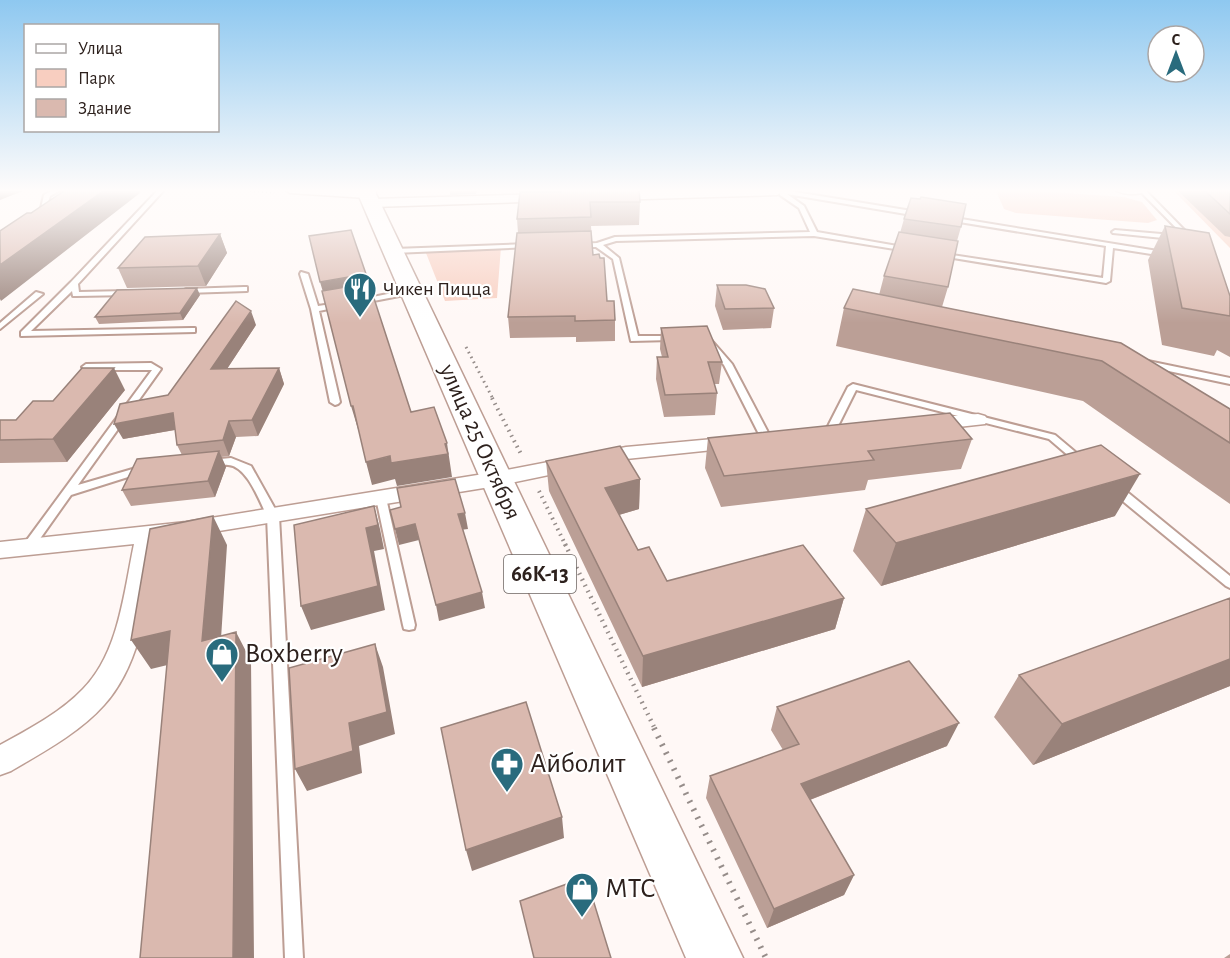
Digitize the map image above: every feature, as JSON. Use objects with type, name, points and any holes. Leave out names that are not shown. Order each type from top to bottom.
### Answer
[{"type":"main road","name":"улица 25 Октября","points":[[386,234],[715,958]]},
{"type":"street","points":[[909,426],[978,420]]},
{"type":"street","points":[[0,550],[147,534],[273,516],[496,479],[626,453],[852,432]]},
{"type":"street","points":[[0,761],[55,728],[96,695],[115,667],[132,612],[147,534]]},
{"type":"lane","points":[[121,234],[24,334],[192,330]]},
{"type":"lane","points":[[576,246],[598,245],[615,239],[814,234],[917,250]]},
{"type":"lane","points":[[1041,234],[1177,257]]},
{"type":"lane","points":[[1133,234],[1190,239],[1185,234]]},
{"type":"lane","points":[[598,245],[616,258],[634,339],[680,338]]},
{"type":"lane","points":[[929,252],[1106,280],[1110,245]]},
{"type":"lane","points":[[394,251],[533,246]]},
{"type":"lane","points":[[304,274],[315,309],[335,402]]},
{"type":"lane","points":[[74,284],[76,294],[136,292]]},
{"type":"lane","points":[[172,291],[244,289]]},
{"type":"lane","points":[[315,309],[412,291]]},
{"type":"lane","points":[[0,327],[39,294]]},
{"type":"lane","points":[[704,337],[798,437],[853,387],[1052,437],[1088,466]]},
{"type":"lane","points":[[1136,362],[1230,381]]},
{"type":"lane","points":[[28,547],[157,369],[151,366],[86,367]]},
{"type":"lane","points":[[197,464],[231,461],[247,468],[273,516],[294,958]]},
{"type":"lane","points":[[69,492],[132,471],[162,467]]},
{"type":"lane","points":[[1106,481],[1230,583]]},
{"type":"lane","points":[[381,498],[409,626]]},
{"type":"path","points":[[539,491],[766,958]]},
{"type":"green space","points":[[1216,234],[1230,234],[1230,248]]},
{"type":"green space","points":[[501,247],[497,298],[445,301],[424,248]]},
{"type":"building","points":[[0,234],[44,234],[0,265]]},
{"type":"building","points":[[220,234],[198,266],[118,268],[145,237]]},
{"type":"building","points":[[352,234],[366,274],[320,282],[309,236]]},
{"type":"building","points":[[517,234],[591,234],[593,255],[599,254],[600,258],[604,258],[607,301],[614,301],[615,320],[575,321],[575,316],[508,317]]},
{"type":"building","points":[[898,234],[958,241],[948,287],[884,276]]},
{"type":"building","points":[[1167,234],[1209,234],[1230,296],[1230,316],[1182,308]]},
{"type":"building","points":[[369,283],[411,412],[434,407],[447,443],[445,444],[448,454],[391,463],[390,456],[366,462],[322,291]]},
{"type":"building","points":[[717,285],[746,285],[765,289],[774,308],[725,309]]},
{"type":"building","points":[[197,288],[180,313],[95,317],[117,290]]},
{"type":"building","points":[[853,289],[1121,343],[1230,409],[1230,443],[1102,361],[844,308]]},
{"type":"building","points":[[236,301],[251,311],[211,369],[279,368],[252,420],[229,421],[223,440],[177,445],[173,413],[114,424],[120,404],[168,395]]},
{"type":"building","points":[[707,326],[722,362],[708,362],[717,393],[665,395],[657,357],[668,357],[661,328]]},
{"type":"building","points":[[82,368],[114,368],[53,439],[0,440],[0,420],[16,420],[33,401],[53,401]]},
{"type":"building","points":[[950,413],[972,439],[868,451],[874,460],[724,476],[708,438]]},
{"type":"building","points":[[1101,445],[1140,474],[896,543],[866,509]]},
{"type":"building","points":[[620,446],[640,479],[605,488],[638,550],[649,547],[667,581],[803,545],[844,598],[643,656],[546,461]]},
{"type":"building","points":[[219,451],[208,481],[122,490],[137,459]]},
{"type":"building","points":[[455,479],[465,513],[458,514],[482,592],[436,605],[415,524],[395,529],[390,510],[401,507],[397,488]]},
{"type":"building","points":[[374,506],[378,525],[366,528],[378,586],[301,606],[294,525]]},
{"type":"building","points":[[213,516],[202,641],[236,632],[233,958],[140,958],[170,631],[131,640],[150,529]]},
{"type":"building","points":[[1230,598],[1230,659],[1062,724],[1019,675]]},
{"type":"building","points":[[375,644],[387,712],[349,723],[353,751],[295,769],[289,668]]},
{"type":"building","points":[[909,661],[959,723],[801,784],[854,875],[774,909],[710,776],[799,744],[777,707]]},
{"type":"building","points":[[526,702],[562,817],[466,850],[441,728]]},
{"type":"building","points":[[586,877],[611,958],[534,958],[520,901]]},
{"type":"place","name":"Чикен Пицца","points":[[360,318]]},
{"type":"place","name":"Boxberry","points":[[222,683]]},
{"type":"place","name":"Айболит","points":[[507,793]]},
{"type":"place","name":"МТС","points":[[582,918]]}]
